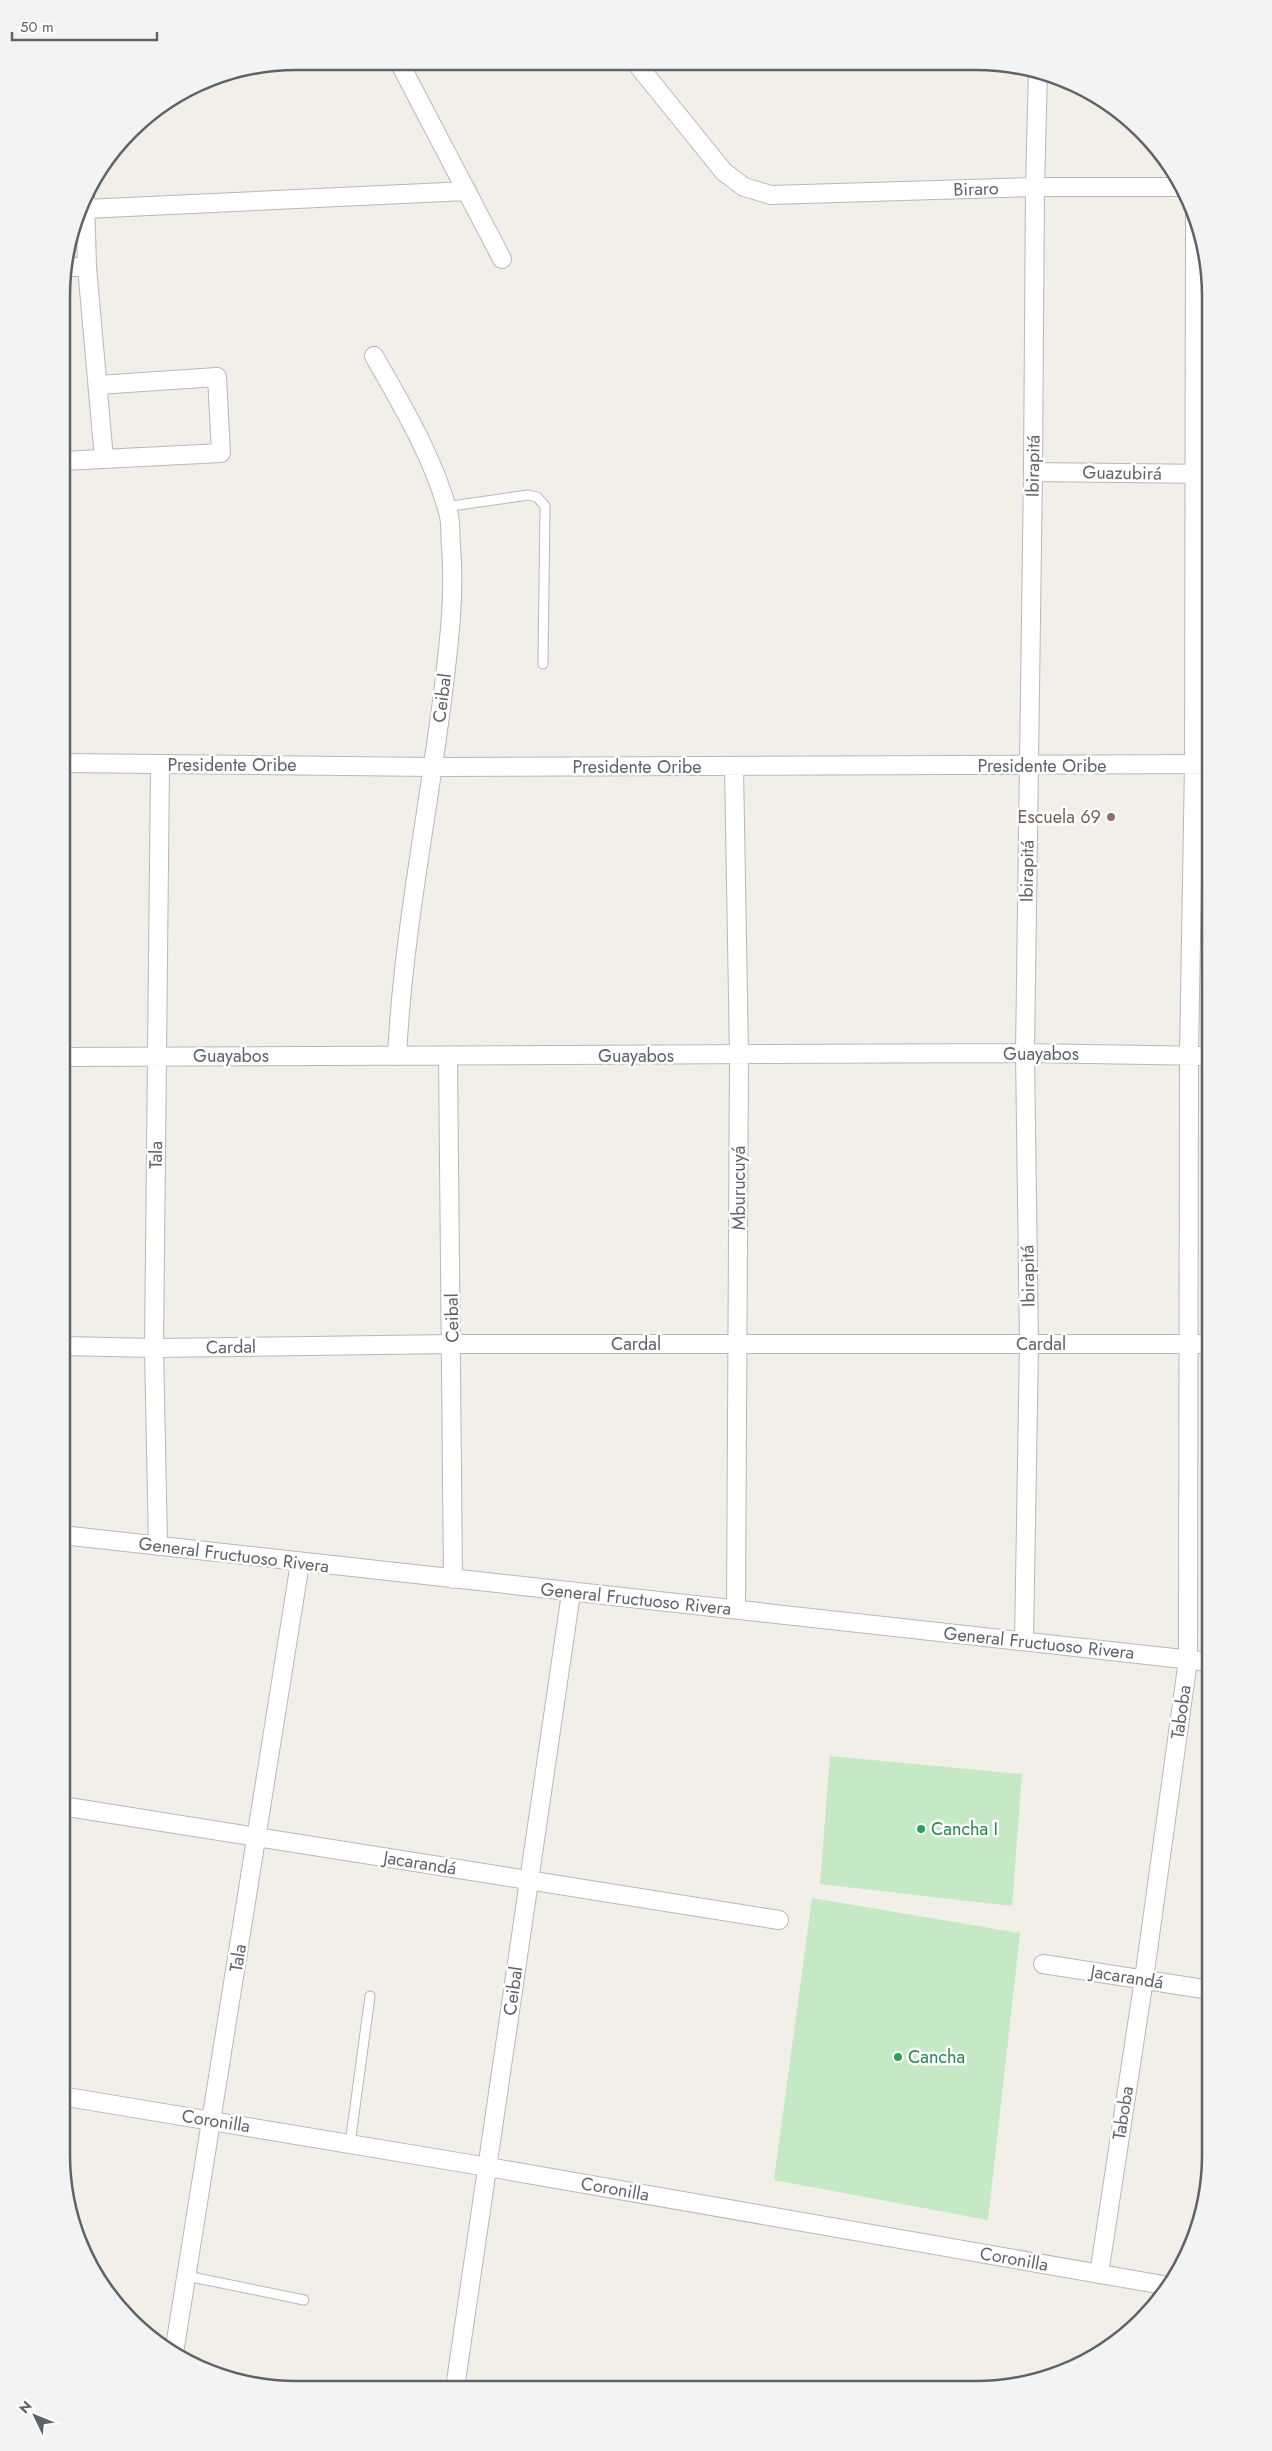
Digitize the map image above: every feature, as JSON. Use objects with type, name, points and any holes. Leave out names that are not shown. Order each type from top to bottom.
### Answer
[{"type":"street","points":[[403,70],[502,259]]},
{"type":"street","name":"Biraro","points":[[642,70],[724,172],[744,187],[771,195],[1035,187],[1174,187]]},
{"type":"street","name":"Ibirapitá","points":[[1024,1641],[1029,1344],[1025,1053],[1038,79]]},
{"type":"street","points":[[90,202],[467,191]]},
{"type":"street","points":[[85,215],[87,266],[104,459]]},
{"type":"street","name":"Taboba","points":[[1196,245],[1202,441]]},
{"type":"street","points":[[72,267],[87,266]]},
{"type":"street","name":"Ceibal","points":[[374,356],[412,424],[449,516],[453,576],[452,623],[434,767],[404,954],[397,1056]]},
{"type":"street","points":[[70,460],[221,453],[217,377],[98,385]]},
{"type":"street","name":"Guazubirá","points":[[1033,472],[1202,473]]},
{"type":"street","name":"Presidente Oribe","points":[[70,763],[434,767],[1202,764]]},
{"type":"street","name":"Taboba","points":[[1099,2274],[1144,1979],[1188,1660],[1188,1056],[1202,764]]},
{"type":"street","name":"Tala","points":[[158,1546],[154,1348],[160,765]]},
{"type":"street","name":"Mburucuyá","points":[[734,767],[739,1056],[739,1344],[736,1609]]},
{"type":"street","name":"Guayabos","points":[[70,1057],[739,1056],[1025,1053],[1202,1056]]},
{"type":"street","name":"Ceibal","points":[[448,1056],[453,1579]]},
{"type":"street","name":"Cardal","points":[[70,1346],[154,1348],[452,1344],[1202,1344]]},
{"type":"street","name":"General Fructuoso Rivera","points":[[70,1536],[300,1563],[1202,1661]]},
{"type":"street","name":"Tala","points":[[175,2346],[300,1563]]},
{"type":"street","name":"Ceibal","points":[[456,2381],[571,1593]]},
{"type":"street","name":"Jacarandá","points":[[70,1807],[779,1920]]},
{"type":"street","name":"Jacarandá","points":[[1043,1964],[1202,1989]]},
{"type":"street","name":"Coronilla","points":[[70,2097],[488,2167],[1161,2285]]},
{"type":"lane","points":[[445,507],[528,495],[537,497],[545,506],[543,664]]},
{"type":"lane","points":[[350,2144],[370,1996]]},
{"type":"lane","points":[[187,2276],[304,2300]]},
{"type":"green space","name":"Cancha I","points":[[830,1756],[1022,1774],[1012,1906],[820,1884]]},
{"type":"green space","name":"Cancha","points":[[812,1898],[1020,1933],[988,2220],[774,2180]]},
{"type":"place","name":"Escuela 69","points":[[1111,817]]},
{"type":"place","name":"Cancha I","points":[[921,1829]]},
{"type":"place","name":"Cancha","points":[[898,2057]]}]
